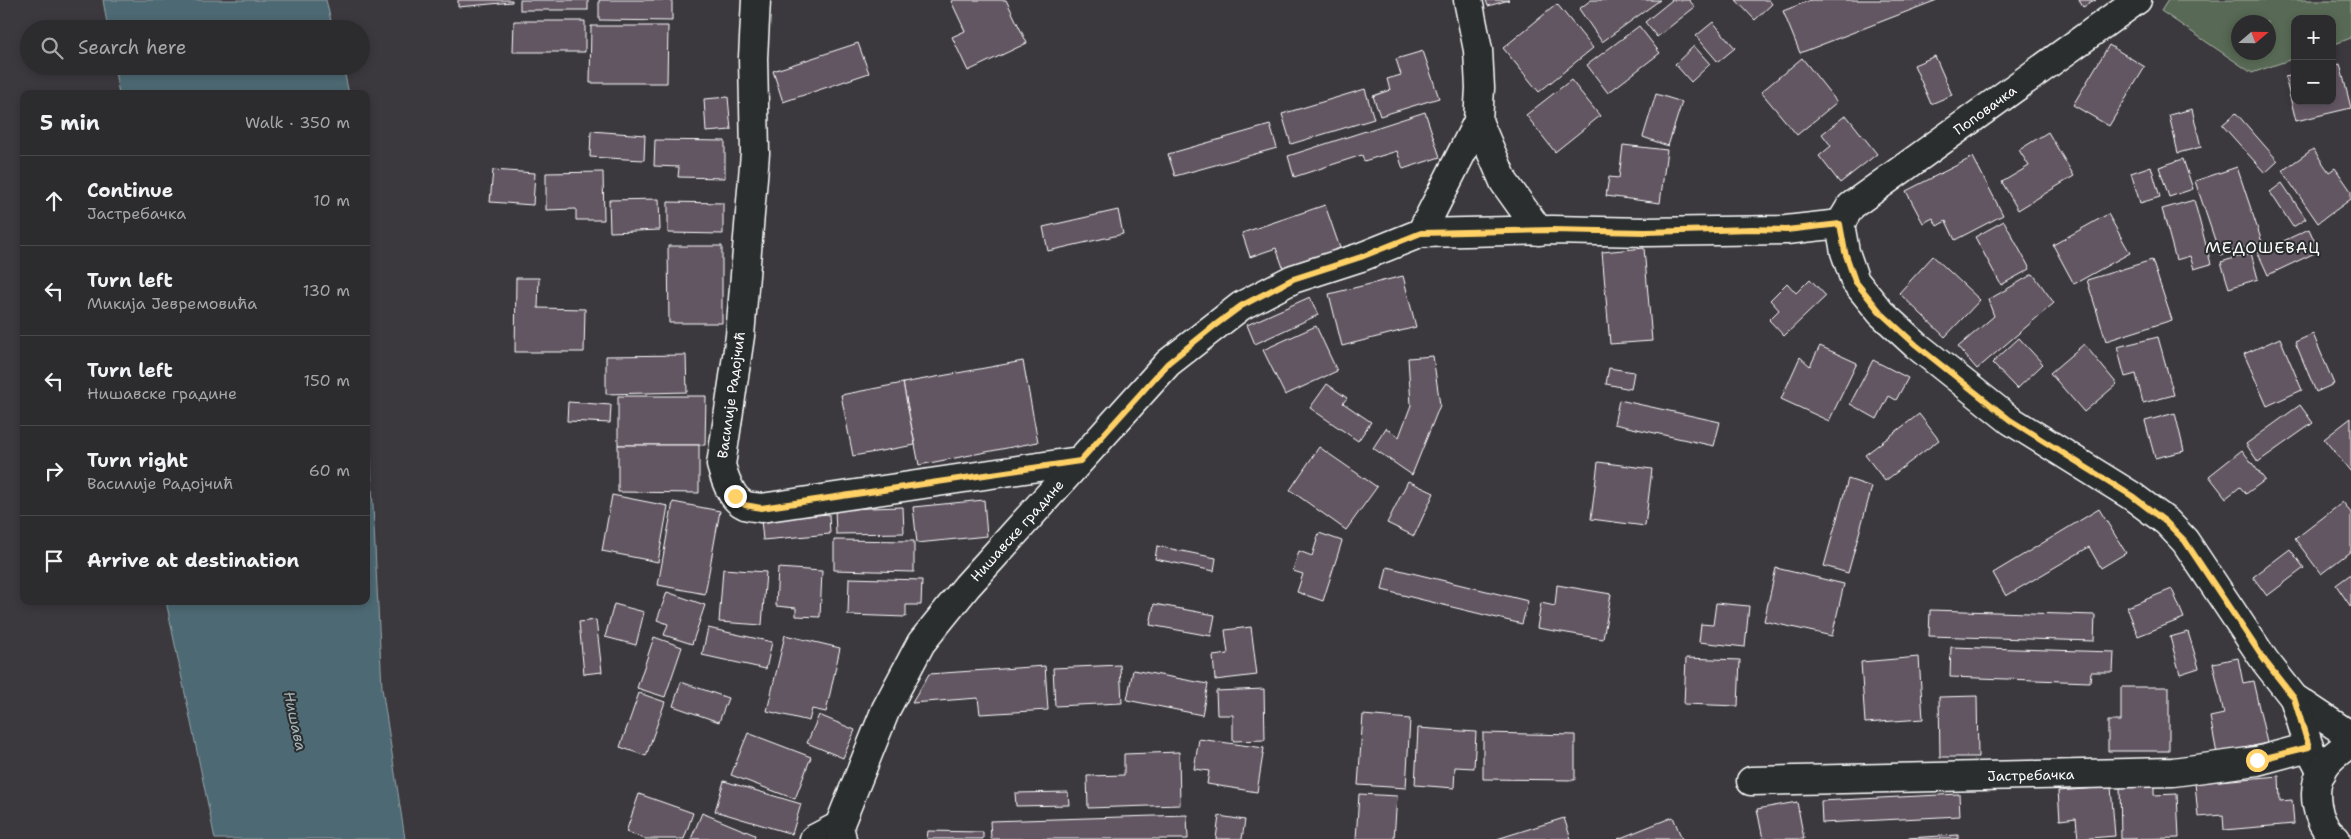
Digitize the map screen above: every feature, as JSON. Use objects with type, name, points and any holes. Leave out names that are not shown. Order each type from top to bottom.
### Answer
[{"type":"street","name":"Василије Радојчић","points":[[756,0],[753,58],[755,152],[740,336],[721,465],[726,483],[735,496],[745,505],[761,508],[1080,461]]},
{"type":"street","points":[[1421,233],[1478,121],[1480,88],[1478,50],[1468,0]]},
{"type":"street","name":"Поповачка","points":[[1840,224],[1851,206],[2137,0]]},
{"type":"street","points":[[1478,121],[1504,182],[1539,230]]},
{"type":"street","name":"Нишавске градине","points":[[840,832],[886,709],[921,643],[967,586],[1168,363],[1241,306],[1293,279],[1361,257],[1421,233],[1539,230],[1646,232],[1786,230],[1840,224]]},
{"type":"street","points":[[1840,224],[1845,252],[1855,281],[1881,313],[1916,345],[2010,420],[2132,496],[2166,522],[2185,541],[2265,661],[2294,698],[2351,736]]},
{"type":"street","points":[[2294,698],[2309,747],[2322,772]]},
{"type":"street","points":[[2334,838],[2322,822],[2317,804],[2317,785],[2322,772],[2336,752],[2351,743]]},
{"type":"street","name":"Јастребачка","points":[[1751,781],[2173,772],[2257,760],[2309,747]]},
{"type":"street","points":[[814,839],[840,832]]},
{"type":"green space","points":[[2168,0],[2351,0],[2351,38],[2336,44],[2336,15],[2291,15],[2291,59],[2252,73],[2233,60],[2276,60],[2276,15],[2231,15],[2231,59],[2161,11]]},
{"type":"water","points":[[103,0],[326,0],[331,20],[106,20]]},
{"type":"water","points":[[116,75],[345,75],[348,90],[118,90]]},
{"type":"water","name":"Нишава","points":[[370,446],[382,688],[405,839],[215,839],[167,605],[370,605]]},
{"type":"building","points":[[458,0],[512,0],[512,2],[458,7]]},
{"type":"building","points":[[520,0],[588,0],[588,10],[520,10]]},
{"type":"building","points":[[599,0],[672,0],[672,21],[599,20]]},
{"type":"building","points":[[1006,0],[1027,43],[968,71],[952,37],[965,31],[951,1]]},
{"type":"building","points":[[1486,0],[1509,0],[1488,6]]},
{"type":"building","points":[[1591,0],[1660,0],[1602,42],[1579,9]]},
{"type":"building","points":[[1672,0],[1689,0],[1695,7],[1657,37],[1645,22]]},
{"type":"building","points":[[1736,0],[1769,0],[1772,4],[1755,20]]},
{"type":"building","points":[[1811,0],[1937,0],[1800,53],[1783,11]]},
{"type":"building","points":[[2079,0],[2096,0],[2083,7]]},
{"type":"building","points":[[1557,4],[1593,48],[1539,92],[1503,48]]},
{"type":"building","points":[[514,21],[585,21],[585,52],[513,52]]},
{"type":"building","points":[[1713,22],[1735,48],[1718,62],[1696,36]]},
{"type":"building","points":[[591,26],[668,26],[667,83],[590,83]]},
{"type":"building","points":[[1639,26],[1660,53],[1608,93],[1587,65]]},
{"type":"building","points":[[858,43],[869,73],[783,102],[773,71]]},
{"type":"building","points":[[2109,45],[2145,67],[2109,126],[2073,105]]},
{"type":"building","points":[[1694,46],[1710,64],[1691,82],[1675,64]]},
{"type":"building","points":[[1423,51],[1439,98],[1380,116],[1373,96],[1390,90],[1387,79],[1401,75],[1396,59]]},
{"type":"building","points":[[1935,56],[1952,95],[1931,104],[1914,65]]},
{"type":"building","points":[[1802,58],[1837,102],[1797,135],[1761,92]]},
{"type":"building","points":[[2340,64],[2351,108],[2296,121],[2292,105],[2336,105],[2336,65]]},
{"type":"building","points":[[2291,76],[2291,101],[2285,77]]},
{"type":"building","points":[[1571,80],[1600,116],[1555,152],[1526,115]]},
{"type":"building","points":[[1365,89],[1374,119],[1291,144],[1282,114]]},
{"type":"building","points":[[1656,94],[1682,102],[1668,146],[1643,137]]},
{"type":"building","points":[[728,97],[731,130],[706,132],[704,99]]},
{"type":"building","points":[[2192,109],[2201,147],[2178,153],[2169,115]]},
{"type":"building","points":[[1425,112],[1440,157],[1403,169],[1397,151],[1364,161],[1362,155],[1294,177],[1288,156]]},
{"type":"building","points":[[2236,113],[2278,161],[2265,173],[2222,125]]},
{"type":"building","points":[[1846,115],[1877,154],[1840,183],[1819,156],[1831,146],[1822,134]]},
{"type":"building","points":[[1270,125],[1277,148],[1175,176],[1168,154]]},
{"type":"building","points":[[591,131],[645,135],[644,160],[590,157]]},
{"type":"building","points":[[2048,132],[2074,176],[2018,210],[2002,182],[2029,166],[2019,150]]},
{"type":"building","points":[[655,140],[725,141],[725,178],[678,177],[679,167],[654,166]]},
{"type":"building","points":[[1623,145],[1667,150],[1660,203],[1606,196],[1609,177],[1619,178]]},
{"type":"building","points":[[2313,149],[2329,172],[2335,168],[2351,191],[2351,199],[2318,223],[2282,171]]},
{"type":"building","points":[[1973,157],[2003,215],[1955,240],[1946,221],[1937,226],[1933,218],[1923,223],[1906,191]]},
{"type":"building","points":[[2183,159],[2193,189],[2169,197],[2159,167]]},
{"type":"building","points":[[2151,166],[2160,197],[2140,203],[2131,173]]},
{"type":"building","points":[[2237,167],[2262,242],[2220,255],[2195,181]]},
{"type":"building","points":[[493,170],[535,173],[533,205],[490,202]]},
{"type":"building","points":[[603,172],[604,220],[576,220],[576,209],[546,210],[546,173]]},
{"type":"building","points":[[2282,183],[2306,219],[2293,227],[2270,192]]},
{"type":"building","points":[[659,199],[660,230],[610,232],[609,200]]},
{"type":"building","points":[[2194,200],[2211,264],[2194,269],[2190,256],[2176,260],[2162,209]]},
{"type":"building","points":[[668,202],[723,203],[723,234],[668,233]]},
{"type":"building","points":[[1325,205],[1341,251],[1284,270],[1276,248],[1250,257],[1242,233]]},
{"type":"building","points":[[1118,210],[1123,234],[1048,251],[1043,227]]},
{"type":"building","points":[[2108,214],[2130,253],[2074,284],[2053,245]]},
{"type":"building","points":[[2004,221],[2030,269],[2001,285],[1975,237]]},
{"type":"building","points":[[2309,229],[2319,251],[2268,275],[2258,253]]},
{"type":"building","points":[[668,246],[722,246],[722,323],[669,323]]},
{"type":"building","points":[[1644,248],[1652,341],[1610,344],[1602,252]]},
{"type":"building","points":[[2251,253],[2258,279],[2229,288],[2221,262]]},
{"type":"building","points":[[1933,256],[1980,300],[1945,337],[1899,293]]},
{"type":"building","points":[[2152,260],[2172,320],[2106,341],[2087,280]]},
{"type":"building","points":[[2033,274],[2054,303],[1977,369],[1958,347],[1994,316],[1988,300]]},
{"type":"building","points":[[1403,276],[1416,327],[1342,346],[1329,294]]},
{"type":"building","points":[[516,278],[539,278],[538,308],[585,309],[584,352],[515,352]]},
{"type":"building","points":[[1810,279],[1826,296],[1784,336],[1769,320],[1779,310],[1770,300],[1787,283],[1796,293]]},
{"type":"building","points":[[1310,297],[1318,315],[1255,344],[1247,325]]},
{"type":"building","points":[[1316,326],[1337,371],[1285,395],[1263,350]]},
{"type":"building","points":[[2313,334],[2334,384],[2316,392],[2295,342]]},
{"type":"building","points":[[2158,337],[2174,395],[2143,403],[2136,374],[2125,377],[2117,347]]},
{"type":"building","points":[[2019,338],[2043,364],[2017,389],[1992,363]]},
{"type":"building","points":[[2280,338],[2302,390],[2267,406],[2244,354]]},
{"type":"building","points":[[2084,344],[2117,384],[2084,412],[2050,373]]},
{"type":"building","points":[[1820,346],[1857,363],[1829,421],[1781,399],[1800,357],[1810,366]]},
{"type":"building","points":[[686,355],[687,392],[606,394],[606,356]]},
{"type":"building","points":[[1433,356],[1440,405],[1412,475],[1373,448],[1386,428],[1399,437],[1411,405],[1408,358]]},
{"type":"building","points":[[1873,360],[1908,378],[1896,400],[1889,396],[1877,419],[1850,404]]},
{"type":"building","points":[[1023,361],[1038,442],[919,465],[903,383]]},
{"type":"building","points":[[1609,368],[1634,372],[1631,389],[1606,384]]},
{"type":"building","points":[[903,383],[915,445],[853,456],[841,395]]},
{"type":"building","points":[[1327,384],[1347,398],[1343,403],[1371,422],[1358,441],[1310,408]]},
{"type":"building","points":[[618,396],[706,396],[705,445],[618,445]]},
{"type":"building","points":[[1619,400],[1720,422],[1714,446],[1614,424]]},
{"type":"building","points":[[568,402],[611,405],[610,423],[567,421]]},
{"type":"building","points":[[2300,405],[2313,423],[2258,462],[2246,444]]},
{"type":"building","points":[[2175,413],[2184,451],[2155,458],[2145,421]]},
{"type":"building","points":[[1919,414],[1939,440],[1885,481],[1865,455]]},
{"type":"building","points":[[2351,418],[2351,472],[2324,439]]},
{"type":"building","points":[[618,445],[699,445],[699,493],[618,492]]},
{"type":"building","points":[[1319,447],[1377,487],[1346,530],[1290,490]]},
{"type":"building","points":[[2242,450],[2265,480],[2246,494],[2240,487],[2226,498],[2209,476]]},
{"type":"building","points":[[1598,462],[1652,469],[1645,526],[1591,519]]},
{"type":"building","points":[[1848,479],[1872,487],[1848,573],[1824,566]]},
{"type":"building","points":[[1408,481],[1434,493],[1414,536],[1387,523]]},
{"type":"building","points":[[612,495],[668,506],[658,562],[602,551]]},
{"type":"building","points":[[984,500],[987,536],[917,543],[913,507]]},
{"type":"building","points":[[673,502],[720,511],[705,594],[658,585]]},
{"type":"building","points":[[2343,502],[2351,513],[2351,551],[2321,574],[2295,539]]},
{"type":"building","points":[[903,507],[904,533],[836,534],[835,509]]},
{"type":"building","points":[[2099,509],[2126,553],[2101,568],[2089,547],[2006,596],[1993,573]]},
{"type":"building","points":[[829,514],[830,534],[763,540],[761,520]]},
{"type":"building","points":[[1319,533],[1342,541],[1323,601],[1297,592],[1303,574],[1293,571],[1299,551],[1312,556]]},
{"type":"building","points":[[834,540],[914,541],[914,572],[834,570]]},
{"type":"building","points":[[1157,546],[1216,558],[1214,571],[1155,559]]},
{"type":"building","points":[[2290,549],[2304,568],[2267,596],[2253,577]]},
{"type":"building","points":[[1387,567],[1528,601],[1522,624],[1382,590]]},
{"type":"building","points":[[778,568],[822,571],[820,617],[796,616],[796,608],[776,606]]},
{"type":"building","points":[[1776,568],[1844,584],[1832,636],[1764,621]]},
{"type":"building","points":[[723,569],[766,572],[762,625],[719,622]]},
{"type":"building","points":[[2351,574],[2351,607],[2336,585]]},
{"type":"building","points":[[849,578],[922,580],[921,605],[906,605],[906,617],[848,615]]},
{"type":"building","points":[[1557,585],[1611,594],[1603,639],[1537,628],[1541,603],[1555,606]]},
{"type":"building","points":[[2172,589],[2184,618],[2138,636],[2127,607]]},
{"type":"building","points":[[667,592],[705,605],[692,644],[664,635],[668,624],[657,620]]},
{"type":"building","points":[[1716,603],[1749,606],[1745,647],[1699,642],[1701,624],[1713,625]]},
{"type":"building","points":[[614,604],[644,612],[636,645],[605,637]]},
{"type":"building","points":[[1154,604],[1215,615],[1211,636],[1150,625]]},
{"type":"building","points":[[1930,610],[2095,615],[2094,641],[1929,636]]},
{"type":"building","points":[[596,620],[602,672],[584,674],[579,622]]},
{"type":"building","points":[[1251,627],[1257,675],[1215,680],[1213,656],[1228,654],[1225,630]]},
{"type":"building","points":[[708,628],[772,642],[766,669],[702,655]]},
{"type":"building","points":[[2188,632],[2199,668],[2180,674],[2170,637]]},
{"type":"building","points":[[785,635],[840,648],[826,712],[812,709],[809,721],[767,711]]},
{"type":"building","points":[[654,637],[682,647],[665,697],[637,688]]},
{"type":"building","points":[[1951,647],[2114,652],[2113,672],[2091,672],[2090,682],[1950,677]]},
{"type":"building","points":[[1919,657],[1923,719],[1865,723],[1861,662]]},
{"type":"building","points":[[1686,658],[1740,660],[1738,706],[1684,704]]},
{"type":"building","points":[[2238,658],[2243,683],[2253,681],[2267,743],[2217,754],[2210,717],[2224,714],[2213,663]]},
{"type":"building","points":[[1120,665],[1122,703],[1055,706],[1053,668]]},
{"type":"building","points":[[1045,666],[1048,710],[980,714],[978,698],[912,703],[929,674]]},
{"type":"building","points":[[1133,670],[1208,684],[1202,715],[1127,700]]},
{"type":"building","points":[[681,682],[728,698],[719,722],[673,706]]},
{"type":"building","points":[[2121,687],[2169,687],[2169,751],[2108,751],[2108,721],[2121,721]]},
{"type":"building","points":[[1264,689],[1265,740],[1233,741],[1233,715],[1217,715],[1216,691]]},
{"type":"building","points":[[639,693],[665,702],[646,756],[620,747]]},
{"type":"building","points":[[1977,696],[1978,757],[1940,757],[1939,697]]},
{"type":"building","points":[[819,715],[855,730],[843,758],[807,743]]},
{"type":"building","points":[[1363,715],[1410,719],[1406,788],[1358,785]]},
{"type":"building","points":[[1418,728],[1476,732],[1474,768],[1455,767],[1454,788],[1415,785]]},
{"type":"building","points":[[748,733],[811,757],[795,799],[731,775]]},
{"type":"building","points":[[1483,733],[1575,735],[1575,780],[1483,779]]},
{"type":"building","points":[[1199,739],[1264,748],[1257,792],[1207,784],[1209,771],[1194,769]]},
{"type":"building","points":[[1179,752],[1180,805],[1088,808],[1087,776],[1124,775],[1124,754]]},
{"type":"building","points":[[2279,776],[2280,801],[2292,800],[2294,824],[2224,830],[2223,815],[2198,817],[2195,783]]},
{"type":"building","points":[[724,781],[801,804],[792,834],[715,811]]},
{"type":"building","points":[[2154,783],[2154,795],[2177,794],[2179,838],[2121,839],[2120,784]]},
{"type":"building","points":[[2111,787],[2115,836],[2078,839],[2076,818],[2060,820],[2058,791]]},
{"type":"building","points":[[1068,792],[1069,805],[1016,806],[1015,793]]},
{"type":"building","points":[[639,794],[693,813],[684,839],[645,839],[626,832]]},
{"type":"building","points":[[1359,794],[1397,796],[1394,839],[1356,839]]},
{"type":"building","points":[[1959,794],[1960,816],[1822,823],[1821,801]]},
{"type":"building","points":[[1797,802],[1804,839],[1763,839],[1757,809]]},
{"type":"building","points":[[702,813],[755,835],[754,839],[691,839]]},
{"type":"building","points":[[1187,815],[1188,839],[991,839],[990,821]]},
{"type":"building","points":[[1219,816],[1245,820],[1242,839],[1216,839]]},
{"type":"building","points":[[1673,817],[1682,839],[1618,839]]},
{"type":"building","points":[[1564,818],[1571,839],[1497,839]]},
{"type":"building","points":[[928,831],[983,832],[983,839],[927,839]]},
{"type":"building","points":[[1958,835],[1958,839],[1907,839],[1907,838]]},
{"type":"district","name":"МЕДОШЕВАЦ","points":[[2263,247]]},
{"type":"route","points":[[735,496],[745,505],[761,508],[1080,461],[1168,363],[1241,306],[1293,279],[1361,257],[1421,233],[1552,230],[1646,232],[1786,230],[1840,224],[1845,252],[1855,281],[1881,313],[1916,345],[2010,420],[2132,496],[2166,522],[2185,541],[2265,661],[2294,698],[2309,747],[2257,760]]}]
